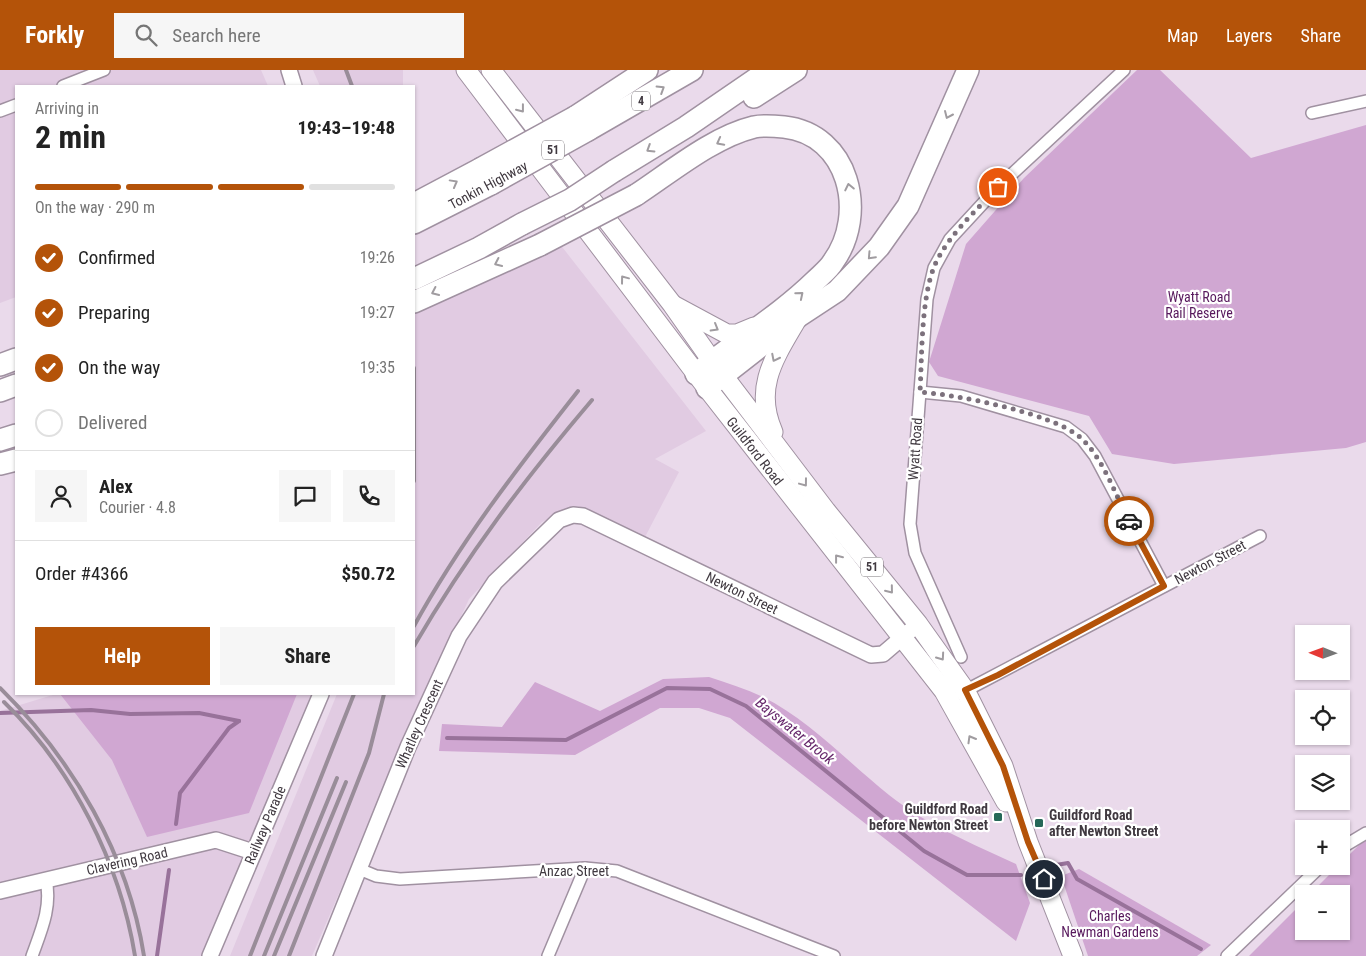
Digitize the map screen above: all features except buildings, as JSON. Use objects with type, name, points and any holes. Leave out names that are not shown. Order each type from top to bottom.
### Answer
[{"type":"highway","name":"Guildford Road","points":[[466,70],[709,374],[900,638],[949,701],[1028,842]]},
{"type":"highway","name":"Guildford Road","points":[[491,70],[672,304],[709,374],[783,454],[918,624],[965,690],[1003,766],[1028,842],[1073,956]]},
{"type":"highway","points":[[582,124],[647,70]]},
{"type":"highway","name":"Tonkin Highway","points":[[422,210],[582,124],[692,70]]},
{"type":"highway","points":[[415,279],[449,263],[570,200],[686,127],[769,70]]},
{"type":"highway","points":[[686,127],[739,107],[796,70]]},
{"type":"highway","points":[[709,374],[837,291],[879,247],[908,206],[968,70]]},
{"type":"highway","points":[[415,302],[540,245],[636,195],[719,141],[755,127],[770,126],[799,130],[819,139],[829,149],[843,169],[850,188],[852,208],[847,235],[833,263],[806,290],[761,324],[709,374]]},
{"type":"highway","points":[[672,304],[727,334],[737,334],[761,324]]},
{"type":"highway","points":[[783,454],[766,412],[765,386],[775,358],[799,316]]},
{"type":"highway","points":[[0,365],[15,359]]},
{"type":"highway","points":[[0,391],[15,385]]},
{"type":"highway","points":[[0,440],[15,434]]},
{"type":"highway","points":[[0,464],[15,460]]},
{"type":"street","points":[[66,85],[104,70]]},
{"type":"street","points":[[289,70],[294,85]]},
{"type":"street","name":"Wyatt Road","points":[[961,657],[915,553],[910,524],[927,299],[934,268],[950,240],[998,187],[1124,70]]},
{"type":"street","points":[[1312,113],[1366,101]]},
{"type":"street","points":[[0,111],[15,105]]},
{"type":"street","points":[[920,392],[961,396],[1066,426],[1082,439],[1095,456],[1164,586]]},
{"type":"street","name":"Newton Street","points":[[559,520],[573,515],[582,516],[871,655],[883,654],[918,624]]},
{"type":"street","name":"Whatley Crescent","points":[[324,956],[408,747],[459,636],[495,582],[559,520]]},
{"type":"street","name":"Newton Street","points":[[949,701],[965,690],[998,675],[1260,536]]},
{"type":"street","name":"Railway Parade","points":[[210,956],[321,695]]},
{"type":"street","points":[[1350,842],[1366,832]]},
{"type":"street","name":"Clavering Road","points":[[0,891],[216,840],[253,852]]},
{"type":"street","points":[[548,956],[585,868]]},
{"type":"street","name":"Anzac Street","points":[[359,869],[376,876],[400,879],[585,868],[617,871],[834,956]]},
{"type":"street","points":[[1227,956],[1312,875]]},
{"type":"street","points":[[32,956],[48,906],[49,891],[46,880]]},
{"type":"shaded area","points":[[0,70],[261,70],[268,85],[15,85],[15,297],[0,303]]},
{"type":"shaded area","points":[[313,70],[403,70],[403,85],[320,85]]},
{"type":"shaded area","points":[[552,234],[706,431],[655,459],[679,472],[645,537],[578,506],[542,522],[469,599],[414,719],[312,956],[230,956],[337,695],[415,695],[415,297]]},
{"type":"shaded area","points":[[53,695],[320,695],[209,956],[0,956],[0,711]]},
{"type":"green space","name":"Wyatt Road Rail Reserve","points":[[1137,70],[1160,70],[1251,158],[1366,125],[1366,442],[1346,448],[1174,464],[1112,454],[1089,416],[938,376],[929,362],[966,244],[1024,178]]},
{"type":"green space","points":[[709,677],[750,691],[780,706],[904,806],[951,833],[1016,864],[1030,903],[1016,941],[730,718],[699,708],[660,708],[575,755],[439,751],[442,724],[502,727],[535,682],[600,711],[663,679]]},
{"type":"green space","points":[[61,695],[297,695],[249,813],[147,837],[112,760]]},
{"type":"green space","points":[[1366,838],[1366,956],[1249,956],[1295,910],[1295,940],[1350,940],[1350,885],[1319,885],[1329,875],[1350,875],[1350,854]]},
{"type":"green space","name":"Charles Newman Gardens","points":[[1079,869],[1211,945],[1197,956],[1088,956],[1061,876]]},
{"type":"waterway","name":"Bayswater Brook","points":[[447,738],[566,740],[667,688],[710,689],[746,706],[924,851],[967,875],[1021,875]]},
{"type":"waterway","points":[[0,713],[91,710],[130,714],[199,713],[239,721]]},
{"type":"waterway","points":[[176,824],[180,793],[229,728],[239,721]]},
{"type":"waterway","name":"Bayswater Brook","points":[[1056,865],[1068,863],[1077,879],[1201,949]]},
{"type":"waterway","points":[[157,956],[169,870]]},
{"type":"railway","points":[[346,70],[352,85]]},
{"type":"railway","points":[[415,624],[451,564],[512,476],[578,391]]},
{"type":"railway","points":[[415,644],[455,580],[497,519],[592,400]]},
{"type":"railway","points":[[0,688],[51,746],[93,811],[111,845],[125,881],[136,918],[144,956]]},
{"type":"railway","points":[[250,956],[354,695]]},
{"type":"railway","points":[[289,956],[369,753],[384,695]]},
{"type":"railway","points":[[4,702],[29,728],[51,756],[89,819],[105,852],[118,886],[135,956]]},
{"type":"railway","points":[[264,956],[337,778]]},
{"type":"railway","points":[[274,956],[346,782]]},
{"type":"way so far","points":[[998,187],[950,240],[934,268],[927,299],[920,392],[961,396],[1066,426],[1082,439],[1095,456],[1129,521]]},
{"type":"place","name":"Guildford Road before Newton Street","points":[[998,817]]},
{"type":"place","name":"Guildford Road after Newton Street","points":[[1039,823]]},
{"type":"route","points":[[1044,879],[1028,842],[1003,766],[965,690],[998,675],[1164,586],[1129,521]]}]
